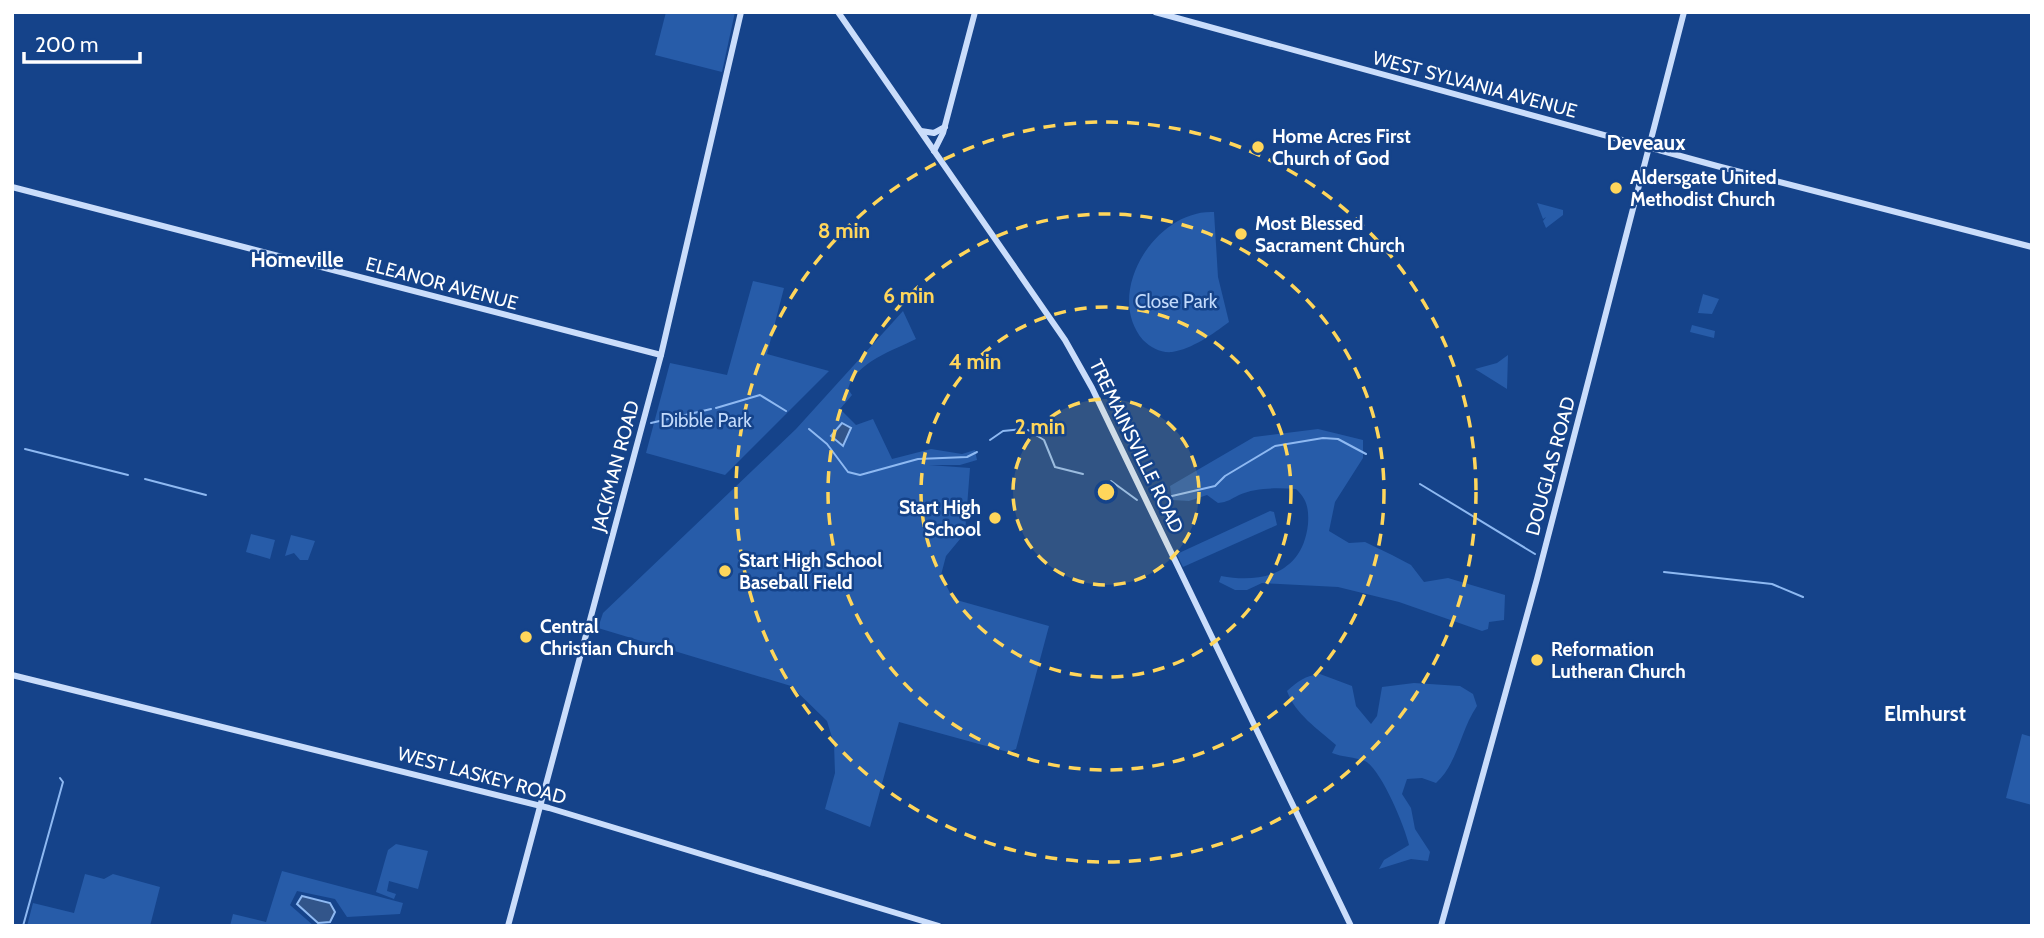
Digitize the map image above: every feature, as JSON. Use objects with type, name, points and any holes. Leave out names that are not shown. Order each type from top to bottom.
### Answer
[{"type":"street","name":"JACKMAN ROAD","points":[[508,926],[661,355],[741,12]]},
{"type":"street","name":"TREMAINSVILLE ROAD","points":[[838,12],[1065,339],[1092,388],[1351,926]]},
{"type":"street","points":[[934,151],[945,127],[975,12]]},
{"type":"street","name":"WEST SYLVANIA AVENUE","points":[[1155,12],[1649,148],[2032,247]]},
{"type":"street","name":"DOUGLAS ROAD","points":[[1441,926],[1531,602],[1684,12]]},
{"type":"street","points":[[919,130],[934,133],[945,127]]},
{"type":"street","name":"ELEANOR AVENUE","points":[[12,187],[661,355]]},
{"type":"street","name":"WEST LASKEY ROAD","points":[[12,675],[541,806],[939,926]]},
{"type":"green space","points":[[666,12],[735,12],[722,72],[655,55]]},
{"type":"green space","points":[[1537,203],[1563,210],[1563,215],[1546,228],[1543,221],[1546,217],[1543,219]]},
{"type":"green space","name":"Close Park","points":[[1214,212],[1218,277],[1229,322],[1187,348],[1172,352],[1156,349],[1143,340],[1132,321],[1129,300],[1133,278],[1142,257],[1156,239],[1173,224],[1193,215]]},
{"type":"green space","name":"Dibble Park","points":[[753,281],[784,288],[767,354],[829,371],[725,475],[646,453],[670,363],[727,375]]},
{"type":"green space","points":[[1703,294],[1719,299],[1712,314],[1698,313]]},
{"type":"green space","points":[[903,311],[916,339],[877,358],[859,371],[848,389],[852,395],[840,409],[856,425],[873,419],[892,459],[931,449],[962,454],[975,450],[977,460],[960,465],[929,465],[970,468],[965,533],[946,556],[941,575],[953,599],[1049,626],[1016,749],[1008,752],[899,722],[870,827],[825,809],[835,773],[834,744],[827,721],[791,686],[598,628],[603,613],[796,429]]},
{"type":"green space","points":[[1692,325],[1715,331],[1714,338],[1690,332]]},
{"type":"green space","points":[[1508,355],[1507,389],[1475,369],[1497,363]]},
{"type":"green space","points":[[1318,429],[1363,440],[1363,458],[1335,502],[1329,531],[1349,543],[1365,542],[1411,565],[1424,582],[1448,578],[1505,595],[1504,620],[1489,622],[1488,629],[1482,631],[1399,602],[1338,587],[1262,583],[1247,590],[1235,590],[1219,582],[1221,576],[1266,576],[1290,564],[1305,540],[1308,509],[1305,501],[1296,489],[1275,488],[1253,491],[1218,503],[1207,495],[1189,501],[1172,500],[1170,486],[1254,437]]},
{"type":"green space","points":[[1270,511],[1274,512],[1277,525],[1183,567],[1177,555],[1179,553]]},
{"type":"green space","points":[[251,534],[275,540],[270,559],[246,552]]},
{"type":"green space","points":[[291,535],[315,541],[308,560],[300,560],[294,553],[285,556]]},
{"type":"green space","points":[[1320,674],[1352,686],[1356,706],[1371,724],[1377,716],[1382,687],[1414,683],[1460,686],[1473,694],[1477,706],[1443,775],[1436,783],[1422,778],[1407,779],[1402,794],[1411,808],[1415,829],[1430,852],[1428,861],[1411,859],[1379,869],[1384,860],[1409,845],[1385,786],[1365,761],[1332,753],[1336,745],[1301,714],[1287,691],[1302,680]]},
{"type":"green space","points":[[2022,734],[2032,737],[2032,805],[2006,798]]},
{"type":"green space","points":[[396,844],[428,851],[418,889],[389,881],[387,891],[396,894],[394,899],[376,892],[388,850]]},
{"type":"green space","points":[[282,871],[403,903],[400,914],[347,917],[335,899],[297,891],[290,905],[314,926],[230,926],[233,914],[266,922]]},
{"type":"green space","points":[[85,874],[104,879],[113,874],[160,887],[150,926],[27,926],[33,903],[74,913]]},
{"type":"shaded area","points":[[842,423],[851,428],[843,446],[831,436]]},
{"type":"shaded area","points":[[302,896],[330,903],[335,912],[330,922],[318,923],[297,904]]},
{"type":"waterway","points":[[716,408],[760,395],[786,411]]},
{"type":"waterway","points":[[651,423],[711,409]]},
{"type":"waterway","points":[[809,429],[827,444],[848,472],[860,475],[918,459],[967,457],[977,452]]},
{"type":"waterway","points":[[990,440],[1003,431],[1024,429]]},
{"type":"waterway","points":[[1028,430],[1044,440],[1055,467],[1083,474]]},
{"type":"waterway","points":[[1172,496],[1215,486],[1225,476],[1275,446],[1323,438],[1338,439],[1366,454]]},
{"type":"waterway","points":[[25,449],[128,475]]},
{"type":"waterway","points":[[145,479],[206,495]]},
{"type":"waterway","points":[[1111,481],[1137,500]]},
{"type":"waterway","points":[[1420,484],[1535,554]]},
{"type":"waterway","points":[[1664,572],[1772,584],[1803,597]]},
{"type":"waterway","points":[[23,926],[63,782],[60,778]]},
{"type":"place","name":"Home Acres First Church of God","points":[[1258,147]]},
{"type":"place","name":"Aldersgate United Methodist Church","points":[[1616,188]]},
{"type":"place","name":"Most Blessed Sacrament Church","points":[[1241,234]]},
{"type":"place","name":"Start High School","points":[[995,518]]},
{"type":"place","name":"Start High School Baseball Field","points":[[725,571]]},
{"type":"place","name":"Central Christian Church","points":[[526,637]]},
{"type":"place","name":"Reformation Lutheran Church","points":[[1537,660]]},
{"type":"district","name":"Deveaux","points":[[1646,143]]},
{"type":"district","name":"Homeville","points":[[297,260]]},
{"type":"district","name":"Elmhurst","points":[[1925,714]]}]
